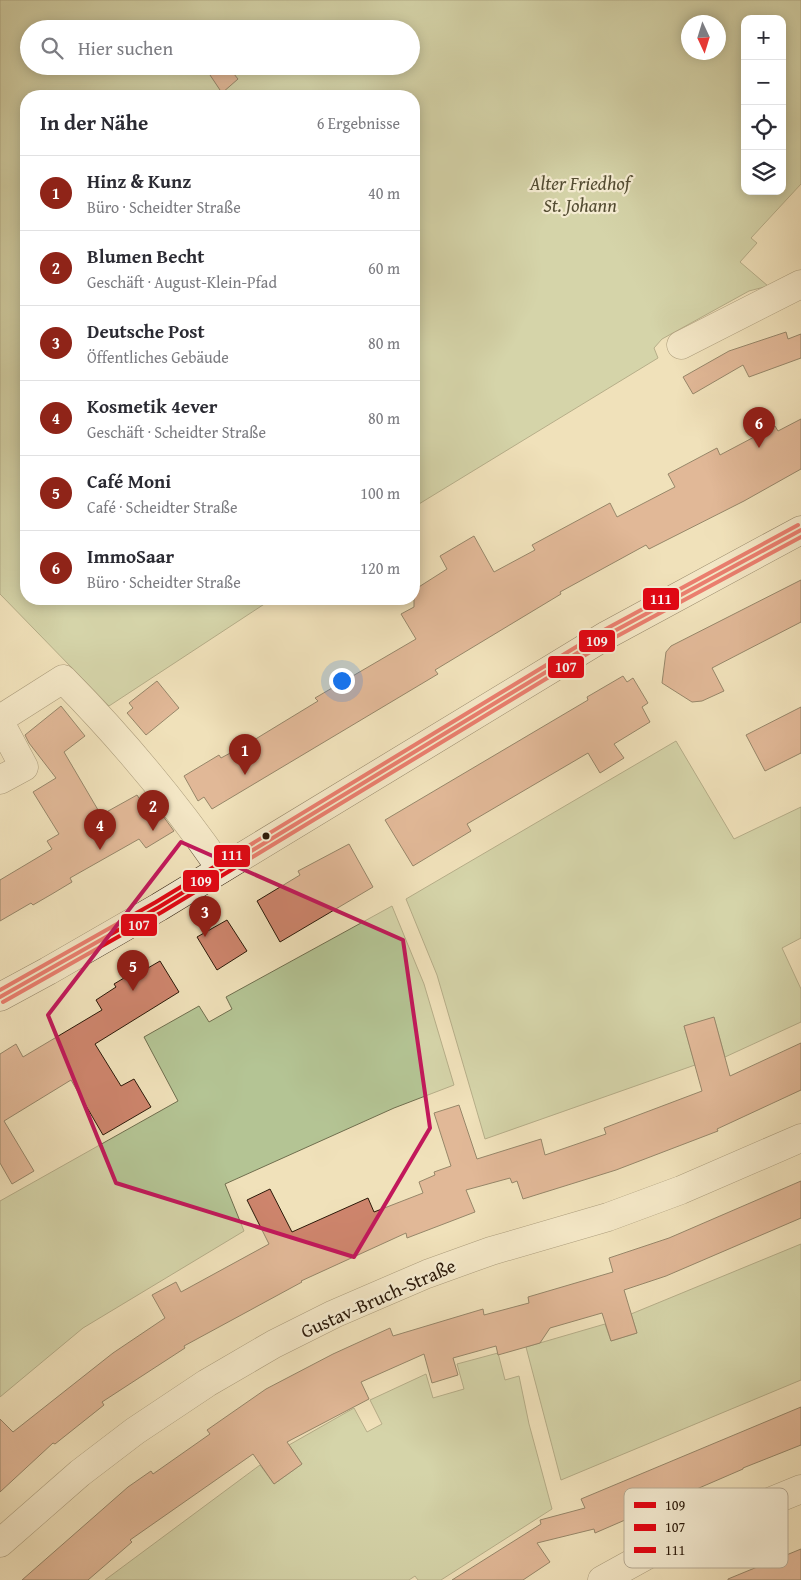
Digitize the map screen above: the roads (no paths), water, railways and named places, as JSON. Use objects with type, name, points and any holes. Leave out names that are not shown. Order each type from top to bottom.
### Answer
[{"type":"street","points":[[681,345],[801,284]]},
{"type":"street","points":[[0,997],[48,971],[221,869],[607,635],[801,530]]},
{"type":"street","points":[[0,780],[24,767],[0,721],[63,679],[106,722],[149,774],[221,869]]},
{"type":"street","name":"Gustav-Bruch-Straße","points":[[0,1543],[80,1473],[136,1431],[207,1383],[274,1344],[334,1314],[427,1274],[491,1251],[617,1213],[681,1190],[801,1138]]},
{"type":"street","points":[[788,1494],[801,1489]]},
{"type":"street","points":[[602,1580],[624,1568]]},
{"type":"place","name":"ImmoSaar","points":[[759,448]]},
{"type":"place","name":"Hinz & Kunz","points":[[245,775]]},
{"type":"place","name":"Blumen Becht","points":[[153,831]]},
{"type":"place","name":"Kosmetik 4ever","points":[[100,850]]},
{"type":"place","name":"Deutsche Post","points":[[205,937]]},
{"type":"place","name":"Café Moni","points":[[133,991]]},
{"type":"park label","name":"Alter Friedhof St. Johann","points":[[580,194]]}]
